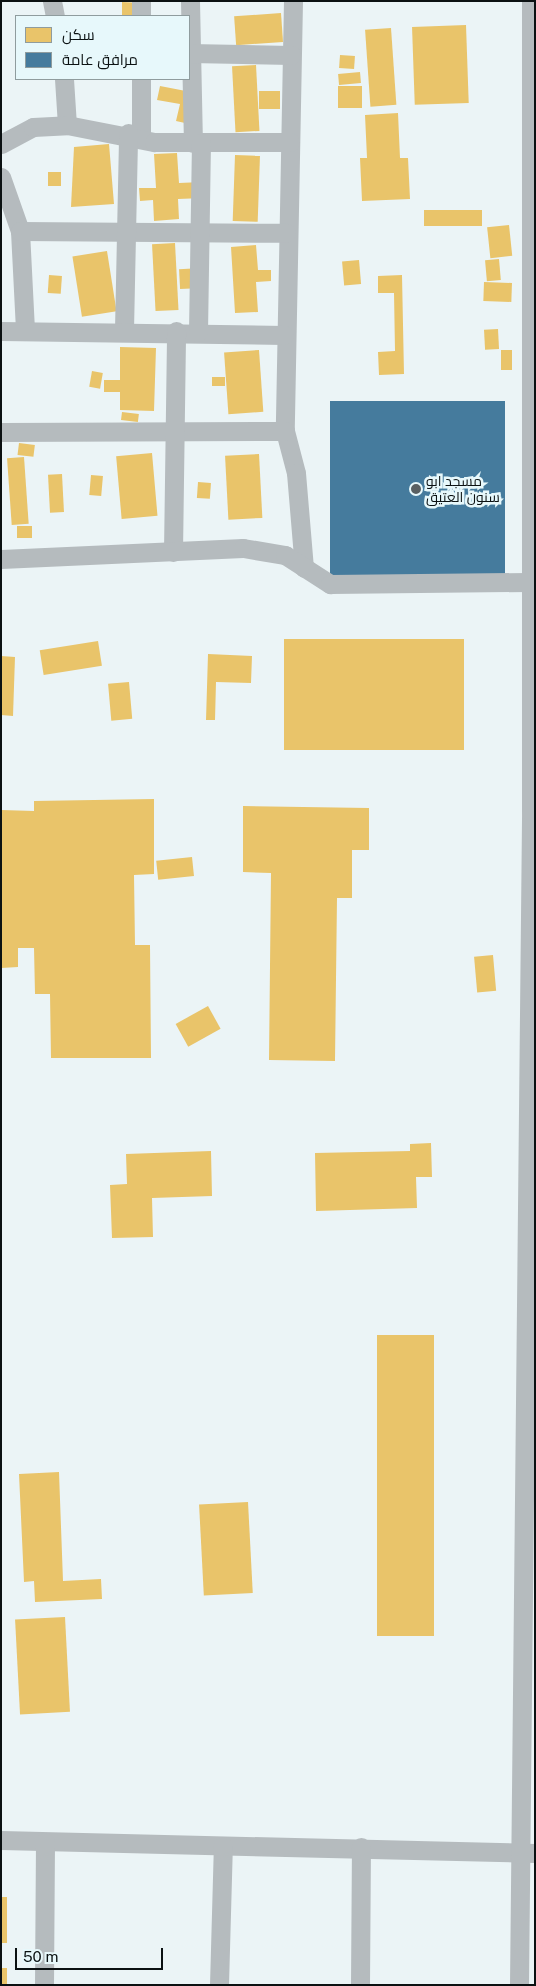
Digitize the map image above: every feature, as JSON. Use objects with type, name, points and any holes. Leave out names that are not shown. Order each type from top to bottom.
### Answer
[{"type":"street","points":[[52,1],[55,15]]},
{"type":"street","points":[[141,1],[141,15]]},
{"type":"street","points":[[190,1],[190,53],[197,143],[200,231],[198,332]]},
{"type":"street","points":[[294,1],[286,233],[285,431],[296,473],[304,568]]},
{"type":"street","points":[[519,1985],[528,1853],[532,1232],[531,577],[533,192],[531,1]]},
{"type":"street","points":[[190,53],[291,55]]},
{"type":"street","points":[[64,80],[67,125]]},
{"type":"street","points":[[124,330],[124,230],[142,80]]},
{"type":"street","points":[[1,144],[33,127],[67,125],[134,136],[197,143],[290,142]]},
{"type":"street","points":[[1,177],[20,231],[26,331]]},
{"type":"street","points":[[20,231],[124,230],[286,233]]},
{"type":"street","points":[[1,331],[124,330],[284,335]]},
{"type":"street","points":[[174,552],[176,331]]},
{"type":"street","points":[[1,432],[175,429],[285,431]]},
{"type":"street","points":[[1,559],[268,549],[330,584],[531,577]]},
{"type":"street","points":[[1,1840],[223,1846],[361,1847],[528,1853]]},
{"type":"street","points":[[44,1985],[45,1842]]},
{"type":"street","points":[[219,1985],[223,1846]]},
{"type":"street","points":[[360,1985],[361,1847]]},
{"type":"building: سكن","points":[[122,2],[143,3],[135,15],[122,15]]},
{"type":"building: سكن","points":[[281,13],[283,42],[236,45],[234,16]]},
{"type":"building: سكن","points":[[466,25],[469,103],[415,105],[412,27]]},
{"type":"building: سكن","points":[[391,28],[396,105],[370,107],[365,30]]},
{"type":"building: سكن","points":[[340,55],[355,56],[354,69],[339,68]]},
{"type":"building: سكن","points":[[256,65],[259,131],[235,132],[232,66]]},
{"type":"building: سكن","points":[[360,72],[361,83],[339,85],[338,74]]},
{"type":"building: سكن","points":[[160,86],[191,92],[185,123],[176,121],[180,104],[157,100]]},
{"type":"building: سكن","points":[[338,86],[362,86],[362,108],[338,108]]},
{"type":"building: سكن","points":[[259,91],[280,91],[280,109],[259,109]]},
{"type":"building: سكن","points":[[398,113],[400,158],[408,158],[410,199],[362,201],[360,158],[367,158],[365,115]]},
{"type":"building: سكن","points":[[109,144],[114,204],[71,207],[74,147]]},
{"type":"building: سكن","points":[[177,153],[179,183],[202,182],[203,198],[178,199],[179,219],[154,221],[153,200],[140,201],[139,188],[156,188],[154,154]]},
{"type":"building: سكن","points":[[235,155],[260,156],[258,222],[233,221]]},
{"type":"building: سكن","points":[[48,172],[61,172],[61,186],[48,186]]},
{"type":"building: سكن","points":[[424,210],[482,210],[482,226],[424,226]]},
{"type":"building: سكن","points":[[509,225],[512,256],[490,258],[487,227]]},
{"type":"building: سكن","points":[[175,243],[179,310],[156,311],[152,244]]},
{"type":"building: سكن","points":[[256,245],[258,270],[271,270],[271,281],[256,282],[258,312],[235,313],[231,247]]},
{"type":"building: سكن","points":[[107,251],[117,311],[82,317],[72,256]]},
{"type":"building: سكن","points":[[499,259],[501,280],[487,281],[485,260]]},
{"type":"building: سكن","points":[[359,260],[361,284],[344,285],[342,261]]},
{"type":"building: سكن","points":[[201,268],[202,288],[180,289],[179,269]]},
{"type":"building: سكن","points":[[49,275],[62,276],[61,294],[48,293]]},
{"type":"building: سكن","points":[[402,275],[404,374],[379,375],[378,352],[395,351],[394,293],[378,293],[378,276]]},
{"type":"building: سكن","points":[[484,282],[512,283],[511,302],[483,301]]},
{"type":"building: سكن","points":[[498,329],[499,349],[485,350],[484,330]]},
{"type":"building: سكن","points":[[120,347],[156,348],[154,411],[120,410],[120,392],[104,392],[104,380],[120,380]]},
{"type":"building: سكن","points":[[259,350],[263,412],[228,414],[224,352]]},
{"type":"building: سكن","points":[[501,350],[512,350],[512,370],[501,370]]},
{"type":"building: سكن","points":[[92,371],[103,373],[100,389],[89,387]]},
{"type":"building: سكن","points":[[212,377],[225,377],[225,386],[212,386]]},
{"type":"building: سكن","points":[[122,412],[139,414],[138,422],[121,420]]},
{"type":"building: سكن","points":[[19,443],[35,445],[33,457],[18,455]]},
{"type":"building: سكن","points":[[152,453],[157,516],[122,519],[116,456]]},
{"type":"building: سكن","points":[[259,454],[262,518],[228,520],[225,456]]},
{"type":"building: سكن","points":[[24,457],[29,524],[12,525],[7,458]]},
{"type":"building: سكن","points":[[62,474],[64,512],[50,513],[48,475]]},
{"type":"building: سكن","points":[[91,475],[103,476],[101,496],[89,495]]},
{"type":"building: سكن","points":[[198,482],[211,483],[210,499],[197,498]]},
{"type":"building: سكن","points":[[17,526],[32,526],[32,538],[17,538]]},
{"type":"building: سكن","points":[[284,639],[464,639],[464,750],[284,750]]},
{"type":"building: سكن","points":[[98,641],[102,666],[44,675],[40,650]]},
{"type":"building: سكن","points":[[208,654],[252,656],[251,683],[216,682],[215,720],[206,720]]},
{"type":"building: سكن","points":[[1,656],[15,657],[13,716],[1,715]]},
{"type":"building: سكن","points":[[129,682],[132,719],[111,721],[108,684]]},
{"type":"building: سكن","points":[[154,799],[154,874],[134,875],[135,945],[150,945],[151,1058],[51,1058],[50,994],[35,994],[34,948],[18,948],[18,967],[1,968],[1,810],[34,811],[34,801]]},
{"type":"building: سكن","points":[[243,806],[369,808],[369,850],[352,850],[352,898],[337,898],[335,1061],[269,1060],[271,873],[243,872]]},
{"type":"building: سكن","points":[[192,857],[194,876],[158,880],[156,861]]},
{"type":"building: سكن","points":[[493,955],[496,991],[477,993],[474,957]]},
{"type":"building: سكن","points":[[208,1006],[221,1029],[188,1047],[176,1024]]},
{"type":"building: سكن","points":[[431,1143],[432,1177],[416,1177],[417,1208],[316,1211],[315,1153],[410,1151],[410,1144]]},
{"type":"building: سكن","points":[[211,1151],[212,1196],[152,1198],[153,1237],[112,1238],[110,1185],[127,1184],[126,1154]]},
{"type":"building: سكن","points":[[377,1335],[434,1335],[434,1636],[377,1636]]},
{"type":"building: سكن","points":[[59,1472],[63,1581],[101,1579],[102,1599],[35,1602],[34,1581],[24,1582],[19,1474]]},
{"type":"building: سكن","points":[[248,1502],[253,1593],[204,1595],[199,1505]]},
{"type":"building: سكن","points":[[65,1617],[70,1712],[20,1714],[15,1620]]},
{"type":"building: سكن","points":[[1,1897],[7,1897],[7,1943],[1,1943]]},
{"type":"building: سكن","points":[[1,1968],[7,1968],[7,1985],[1,1985]]},
{"type":"building: مرافق عامة","name":"مسجد ابو سنون العتيق","points":[[330,401],[505,401],[505,577],[330,577]]},
{"type":"place","name":"مسجد ابو سنون العتيق","points":[[416,489]]}]
